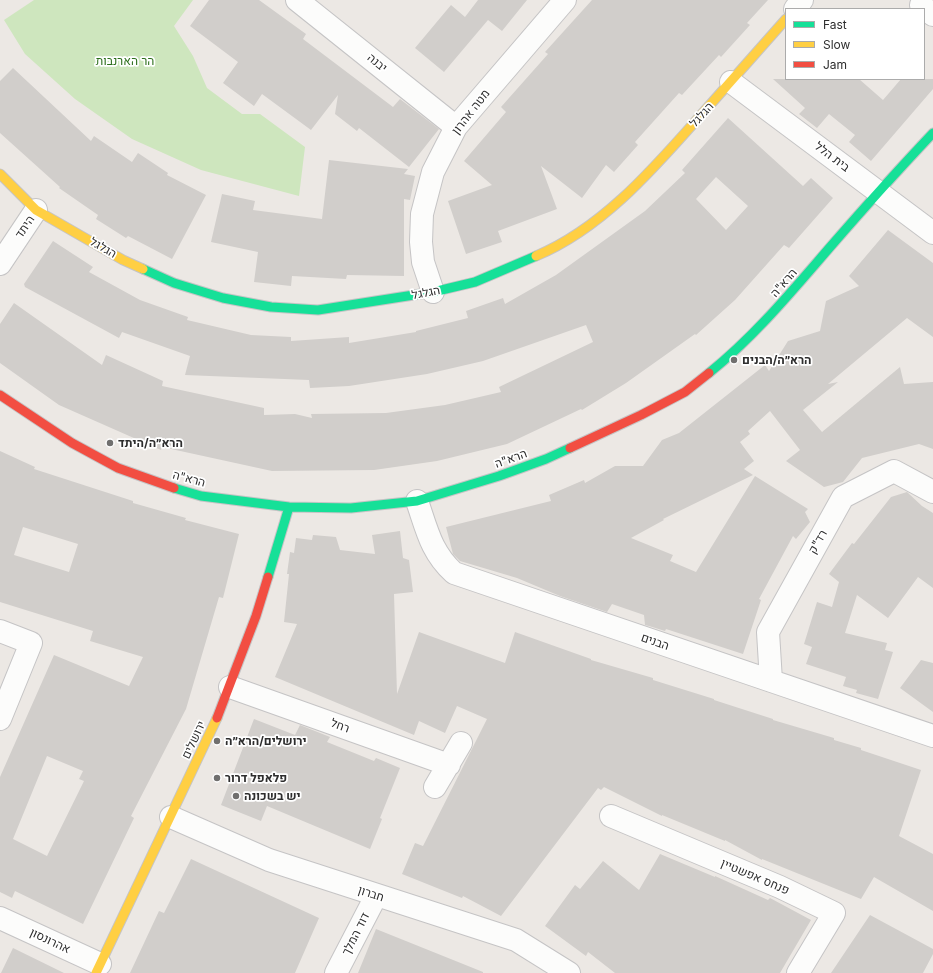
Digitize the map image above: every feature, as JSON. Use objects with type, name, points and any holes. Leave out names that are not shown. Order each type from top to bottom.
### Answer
[{"type":"street","name":"יבנה","points":[[298,0],[456,127]]},
{"type":"street","name":"מטה אהרון","points":[[433,292],[423,262],[421,242],[422,214],[433,172],[456,127],[565,0]]},
{"type":"street","points":[[796,8],[802,0]]},
{"type":"street","name":"הגלגל","points":[[0,174],[36,210],[123,260],[174,283],[223,298],[271,307],[318,310],[433,292],[475,282],[558,247],[604,214],[655,167],[785,20]]},
{"type":"street","name":"בית הלל","points":[[731,82],[933,233]]},
{"type":"street","name":"הרא\"ה","points":[[0,396],[72,443],[118,468],[158,483],[201,496],[289,507],[351,508],[417,501],[500,476],[546,459],[635,418],[685,392],[734,353],[770,317],[878,192],[933,133]]},
{"type":"street","name":"היתד","points":[[0,264],[36,210]]},
{"type":"street","name":"רד\"ק","points":[[771,681],[768,632],[843,497],[894,471],[933,492]]},
{"type":"street","name":"הבנים","points":[[417,501],[432,545],[442,562],[454,573],[933,736]]},
{"type":"street","name":"ירושלים","points":[[98,969],[230,687],[256,616],[289,507]]},
{"type":"street","points":[[0,631],[31,643],[0,718]]},
{"type":"street","name":"רחל","points":[[230,687],[449,765]]},
{"type":"street","points":[[435,788],[461,743]]},
{"type":"street","name":"פנחס אפשטיין","points":[[611,816],[780,887],[834,913],[798,973]]},
{"type":"street","name":"חברון","points":[[170,817],[269,860],[376,896],[516,940],[568,973]]},
{"type":"street","name":"דוד המלך","points":[[336,973],[376,896]]},
{"type":"street","name":"אהרונסון","points":[[0,918],[98,969]]},
{"type":"green space","name":"הר הארנבות","points":[[34,0],[193,0],[174,26],[193,56],[207,88],[242,114],[260,114],[305,147],[299,196],[201,170],[132,139],[75,99],[25,54],[4,20]]},
{"type":"building","points":[[209,0],[259,0],[306,34],[303,39],[393,107],[400,99],[439,129],[409,167],[359,128],[357,131],[335,114],[338,95],[311,130],[262,94],[254,106],[223,83],[238,62],[190,26]]},
{"type":"building","points":[[478,0],[527,0],[502,31],[488,20],[444,72],[415,48],[451,5],[465,17]]},
{"type":"building","points":[[592,0],[768,0],[747,23],[750,25],[721,57],[719,55],[682,95],[679,93],[635,142],[638,145],[614,172],[606,165],[582,198],[541,166],[557,209],[498,231],[502,242],[466,254],[448,201],[492,185],[464,161],[506,112],[501,107],[548,54],[545,52]]},
{"type":"building","points":[[13,68],[91,141],[94,136],[132,162],[138,153],[168,173],[167,175],[206,195],[172,259],[128,236],[126,238],[96,219],[98,215],[59,188],[60,187],[0,133],[0,81]]},
{"type":"building","points":[[773,79],[860,80],[883,100],[900,80],[933,79],[933,89],[871,161],[849,142],[855,135],[829,114],[817,128],[799,114],[805,108]]},
{"type":"building","points":[[728,118],[803,186],[811,178],[833,198],[789,248],[784,245],[735,300],[696,335],[695,334],[626,383],[582,410],[581,409],[507,444],[437,461],[374,470],[272,471],[162,447],[161,450],[59,405],[0,363],[0,324],[14,303],[102,365],[106,355],[163,381],[162,386],[264,408],[264,415],[295,414],[312,418],[311,414],[386,413],[445,405],[501,392],[499,387],[593,342],[586,325],[483,361],[427,374],[349,386],[310,388],[309,380],[185,375],[190,356],[122,332],[119,338],[25,287],[24,284],[53,241],[93,267],[89,272],[140,300],[188,317],[187,320],[251,335],[291,337],[291,341],[349,337],[349,343],[416,332],[468,318],[466,311],[503,298],[505,304],[556,275],[645,211],[685,173],[682,170]],"holes":[[[716,177],[748,206],[726,230],[696,199]]]},
{"type":"building","points":[[329,160],[408,169],[404,174],[415,176],[410,200],[404,199],[404,276],[347,275],[346,279],[292,276],[291,286],[254,282],[258,252],[211,242],[222,194],[255,201],[253,210],[322,219]]},
{"type":"building","points":[[888,230],[933,263],[933,337],[907,318],[828,384],[838,382],[803,410],[822,432],[900,367],[904,384],[933,382],[933,449],[919,444],[862,458],[843,482],[824,487],[786,461],[800,450],[770,411],[748,431],[750,434],[740,442],[754,461],[744,469],[753,475],[663,519],[664,520],[631,538],[673,555],[670,561],[696,572],[755,476],[808,509],[805,512],[810,522],[796,539],[793,536],[759,599],[761,600],[743,654],[666,629],[665,631],[645,625],[644,615],[612,604],[607,612],[560,596],[517,578],[460,561],[453,554],[446,527],[551,501],[549,495],[584,480],[585,483],[615,466],[643,466],[662,440],[679,433],[765,365],[769,371],[788,341],[820,331],[826,301],[859,286],[849,276]]},
{"type":"building","points":[[0,451],[35,467],[34,469],[133,501],[133,503],[186,518],[185,520],[239,534],[223,598],[219,597],[186,709],[131,816],[134,818],[83,924],[15,891],[12,898],[0,892],[0,777],[54,655],[129,686],[143,657],[90,641],[93,631],[0,602]],"holes":[[[23,527],[78,544],[69,572],[14,555]],[[47,756],[83,771],[79,779],[84,781],[47,856],[13,839]]]},
{"type":"building","points":[[907,492],[922,506],[933,513],[933,588],[918,577],[888,618],[857,595],[845,633],[887,643],[885,650],[893,652],[878,699],[856,693],[857,690],[843,686],[846,677],[806,664],[812,647],[804,644],[817,602],[832,607],[839,582],[829,574],[852,543],[854,544],[891,497]]},
{"type":"building","points":[[400,531],[403,558],[409,560],[413,592],[394,594],[397,694],[419,632],[505,663],[515,632],[591,660],[653,678],[653,680],[714,699],[773,720],[834,738],[834,740],[861,748],[861,750],[921,770],[899,836],[933,854],[933,911],[874,877],[861,899],[762,860],[725,840],[662,816],[604,787],[601,790],[598,788],[501,916],[463,896],[462,898],[402,874],[415,843],[423,846],[487,719],[457,706],[445,733],[419,721],[414,735],[275,677],[297,624],[284,622],[290,552],[294,553],[296,538],[312,540],[313,535],[336,537],[340,550],[375,554],[372,535]]},
{"type":"building","points":[[921,660],[933,663],[933,712],[900,688]]},
{"type":"building","points":[[254,719],[295,735],[300,725],[330,737],[327,742],[374,761],[376,758],[400,768],[380,818],[382,819],[370,849],[267,806],[261,821],[221,805]]},
{"type":"building","points":[[660,854],[715,876],[768,900],[770,898],[811,920],[780,973],[615,973],[588,952],[586,956],[545,926],[575,885],[580,889],[603,861],[639,890]]},
{"type":"building","points":[[191,859],[319,918],[295,973],[130,973],[159,911],[164,913]]},
{"type":"building","points":[[870,915],[933,949],[933,954],[923,973],[831,973]]},
{"type":"building","points":[[376,929],[483,972],[483,973],[358,973]]},
{"type":"building","points":[[13,948],[64,973],[1,973]]},
{"type":"traffic: fast","points":[[709,373],[742,344],[773,312],[933,133]]},
{"type":"traffic: fast","points":[[143,269],[174,283],[223,298],[271,307],[318,310],[433,292],[475,282],[536,256]]},
{"type":"traffic: fast","points":[[174,488],[201,496],[289,507],[351,508],[417,501],[499,476],[546,459],[570,448]]},
{"type":"traffic: fast","points":[[268,577],[289,507]]},
{"type":"traffic: slow","points":[[536,256],[583,230],[626,195],[646,176],[785,20]]},
{"type":"traffic: slow","points":[[0,174],[36,210],[123,260],[143,269]]},
{"type":"traffic: slow","points":[[96,973],[217,718]]},
{"type":"traffic: jam","points":[[570,448],[641,415],[685,392],[709,373]]},
{"type":"traffic: jam","points":[[0,395],[72,443],[118,468],[174,488]]},
{"type":"traffic: jam","points":[[217,718],[256,616],[268,577]]},
{"type":"place","name":"הרא״ה/הבנים","points":[[734,360]]},
{"type":"place","name":"הרא״ה/היתד","points":[[110,443]]},
{"type":"place","name":"ירושלים/הרא״ה","points":[[217,741]]},
{"type":"place","name":"פלאפל דרור","points":[[217,778]]},
{"type":"place","name":"יש בשכונה","points":[[236,796]]}]
